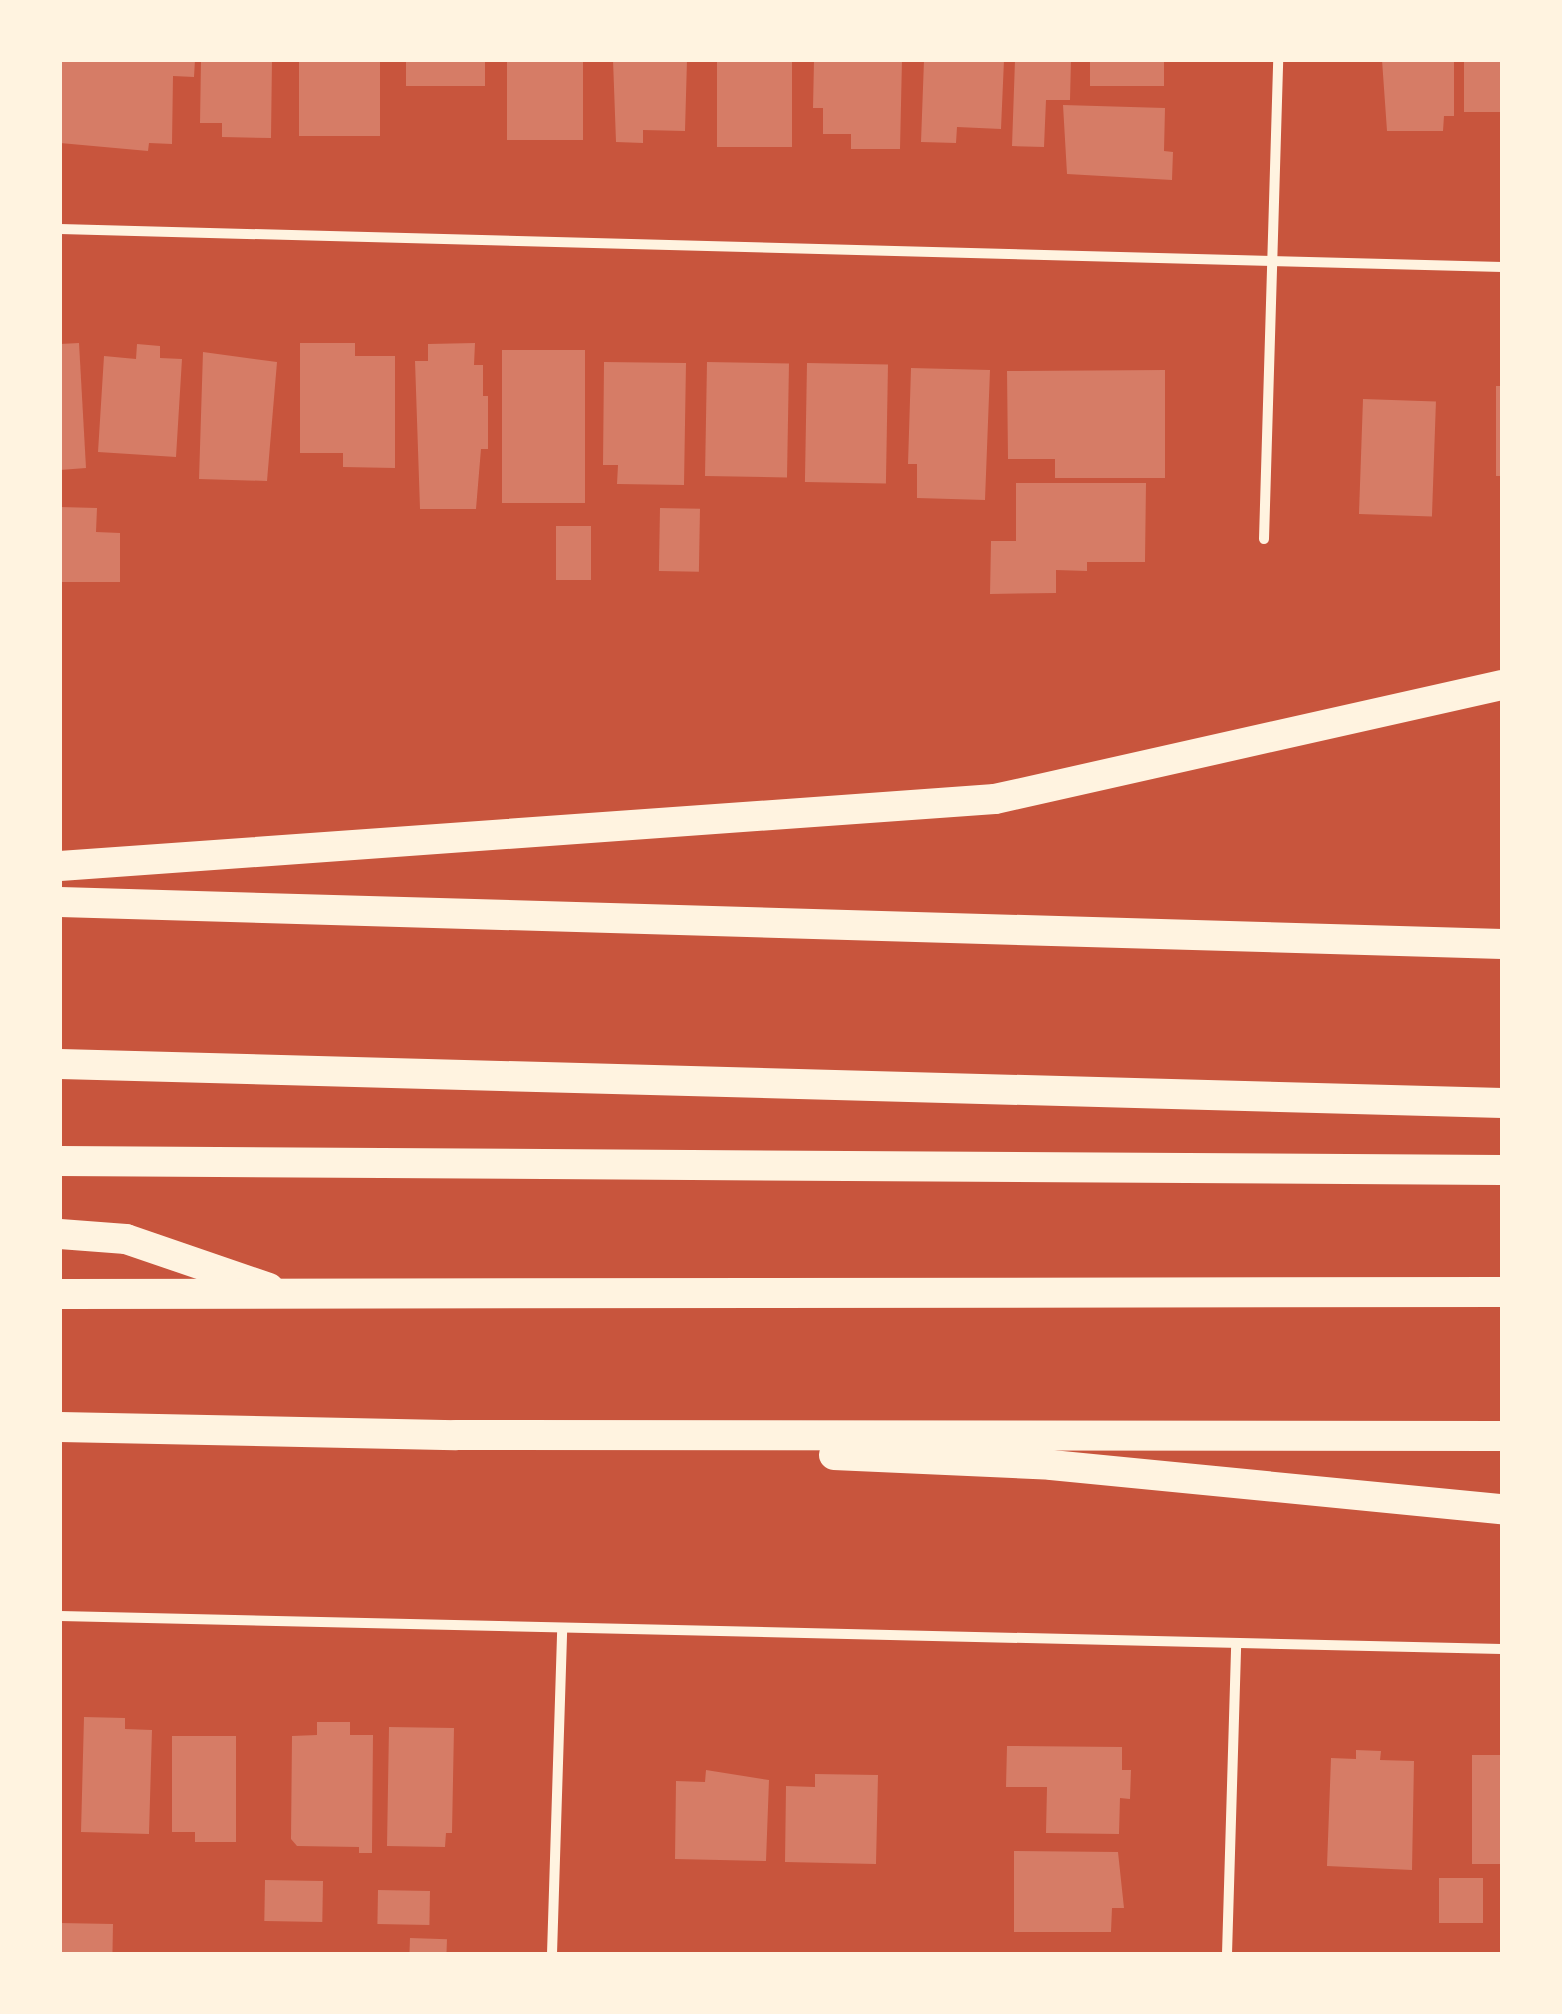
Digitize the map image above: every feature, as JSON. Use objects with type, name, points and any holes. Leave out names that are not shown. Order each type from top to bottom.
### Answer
[{"type":"highway","points":[[60,866],[995,798],[1209,756],[1502,685]]},
{"type":"highway","points":[[60,902],[1502,944]]},
{"type":"highway","points":[[60,1064],[1502,1103]]},
{"type":"highway","points":[[60,1161],[1502,1170]]},
{"type":"highway","points":[[60,1234],[126,1238],[295,1297]]},
{"type":"highway","points":[[60,1294],[295,1297],[1502,1292]]},
{"type":"highway","points":[[60,1426],[456,1435],[1502,1436]]},
{"type":"highway","points":[[456,1435],[1050,1465],[1502,1510]]},
{"type":"street","points":[[1264,539],[1276,261],[1278,60]]},
{"type":"street","points":[[60,229],[1502,267]]},
{"type":"street","points":[[60,1616],[1502,1649]]},
{"type":"street","points":[[552,1954],[562,1630]]},
{"type":"street","points":[[1227,1954],[1236,1643]]},
{"type":"building","points":[[60,60],[195,60],[194,77],[173,76],[172,144],[149,143],[148,151],[60,143]]},
{"type":"building","points":[[201,60],[272,60],[271,138],[222,137],[222,123],[200,123]]},
{"type":"building","points":[[299,60],[380,60],[380,136],[299,136]]},
{"type":"building","points":[[406,60],[485,60],[485,86],[406,86]]},
{"type":"building","points":[[507,60],[583,60],[583,140],[507,140]]},
{"type":"building","points":[[613,60],[687,60],[685,131],[643,130],[643,143],[616,142]]},
{"type":"building","points":[[717,60],[792,60],[792,147],[717,147]]},
{"type":"building","points":[[814,60],[902,60],[900,149],[851,149],[851,134],[823,134],[823,108],[813,108]]},
{"type":"building","points":[[924,60],[1004,60],[1001,129],[957,127],[956,143],[921,142]]},
{"type":"building","points":[[1015,60],[1071,60],[1070,100],[1046,100],[1044,147],[1012,146]]},
{"type":"building","points":[[1090,60],[1164,60],[1164,86],[1090,86]]},
{"type":"building","points":[[1382,60],[1454,60],[1454,116],[1444,116],[1443,131],[1387,131]]},
{"type":"building","points":[[1464,60],[1502,60],[1502,112],[1464,112]]},
{"type":"building","points":[[1063,105],[1165,108],[1164,151],[1173,152],[1172,180],[1067,174]]},
{"type":"building","points":[[79,343],[86,468],[60,470],[60,344]]},
{"type":"building","points":[[300,343],[355,343],[355,356],[395,356],[395,468],[343,467],[343,453],[300,453]]},
{"type":"building","points":[[475,343],[474,365],[483,365],[483,396],[488,396],[488,449],[481,449],[476,509],[420,509],[415,361],[428,361],[428,344]]},
{"type":"building","points":[[137,344],[160,346],[160,358],[182,359],[176,457],[98,452],[104,356],[136,359]]},
{"type":"building","points":[[502,350],[585,350],[585,503],[502,503]]},
{"type":"building","points":[[203,352],[277,362],[267,481],[199,479]]},
{"type":"building","points":[[604,362],[686,363],[684,485],[617,484],[618,465],[603,465]]},
{"type":"building","points":[[707,362],[789,363],[787,477],[705,476]]},
{"type":"building","points":[[807,363],[888,364],[886,483],[805,482]]},
{"type":"building","points":[[911,368],[990,370],[985,500],[917,498],[917,464],[908,464]]},
{"type":"building","points":[[1165,370],[1165,478],[1055,478],[1055,459],[1008,459],[1007,371]]},
{"type":"building","points":[[1496,386],[1502,386],[1502,476],[1496,476]]},
{"type":"building","points":[[1363,399],[1436,402],[1432,516],[1359,514]]},
{"type":"building","points":[[1016,483],[1146,483],[1145,562],[1087,562],[1087,571],[1056,570],[1056,593],[990,594],[991,541],[1016,541]]},
{"type":"building","points":[[60,507],[97,508],[96,532],[120,533],[120,582],[60,582]]},
{"type":"building","points":[[660,508],[700,509],[699,572],[659,571]]},
{"type":"building","points":[[556,526],[591,526],[591,580],[556,580]]},
{"type":"building","points":[[84,1717],[125,1718],[125,1729],[152,1730],[149,1834],[81,1832]]},
{"type":"building","points":[[317,1722],[350,1722],[350,1735],[373,1735],[372,1853],[359,1853],[359,1847],[297,1846],[291,1839],[292,1736],[317,1735]]},
{"type":"building","points":[[389,1727],[454,1728],[452,1833],[446,1833],[445,1847],[387,1846]]},
{"type":"building","points":[[172,1736],[236,1736],[236,1842],[195,1842],[195,1832],[172,1832]]},
{"type":"building","points":[[1007,1746],[1122,1747],[1122,1770],[1131,1770],[1130,1799],[1120,1798],[1119,1834],[1046,1833],[1047,1787],[1006,1787]]},
{"type":"building","points":[[1356,1750],[1381,1751],[1380,1760],[1414,1761],[1412,1870],[1327,1866],[1331,1758],[1356,1759]]},
{"type":"building","points":[[1472,1755],[1502,1755],[1502,1864],[1472,1864]]},
{"type":"building","points":[[706,1770],[769,1780],[766,1861],[675,1859],[676,1781],[705,1782]]},
{"type":"building","points":[[815,1774],[878,1775],[876,1864],[785,1862],[786,1786],[815,1787]]},
{"type":"building","points":[[1014,1851],[1118,1852],[1124,1908],[1112,1908],[1111,1932],[1014,1932]]},
{"type":"building","points":[[1439,1878],[1483,1878],[1483,1923],[1439,1923]]},
{"type":"building","points":[[265,1880],[323,1881],[322,1922],[264,1921]]},
{"type":"building","points":[[378,1890],[430,1891],[429,1925],[377,1924]]},
{"type":"building","points":[[60,1923],[113,1924],[112,1954],[60,1954]]},
{"type":"building","points":[[410,1938],[447,1939],[446,1954],[409,1954]]}]
